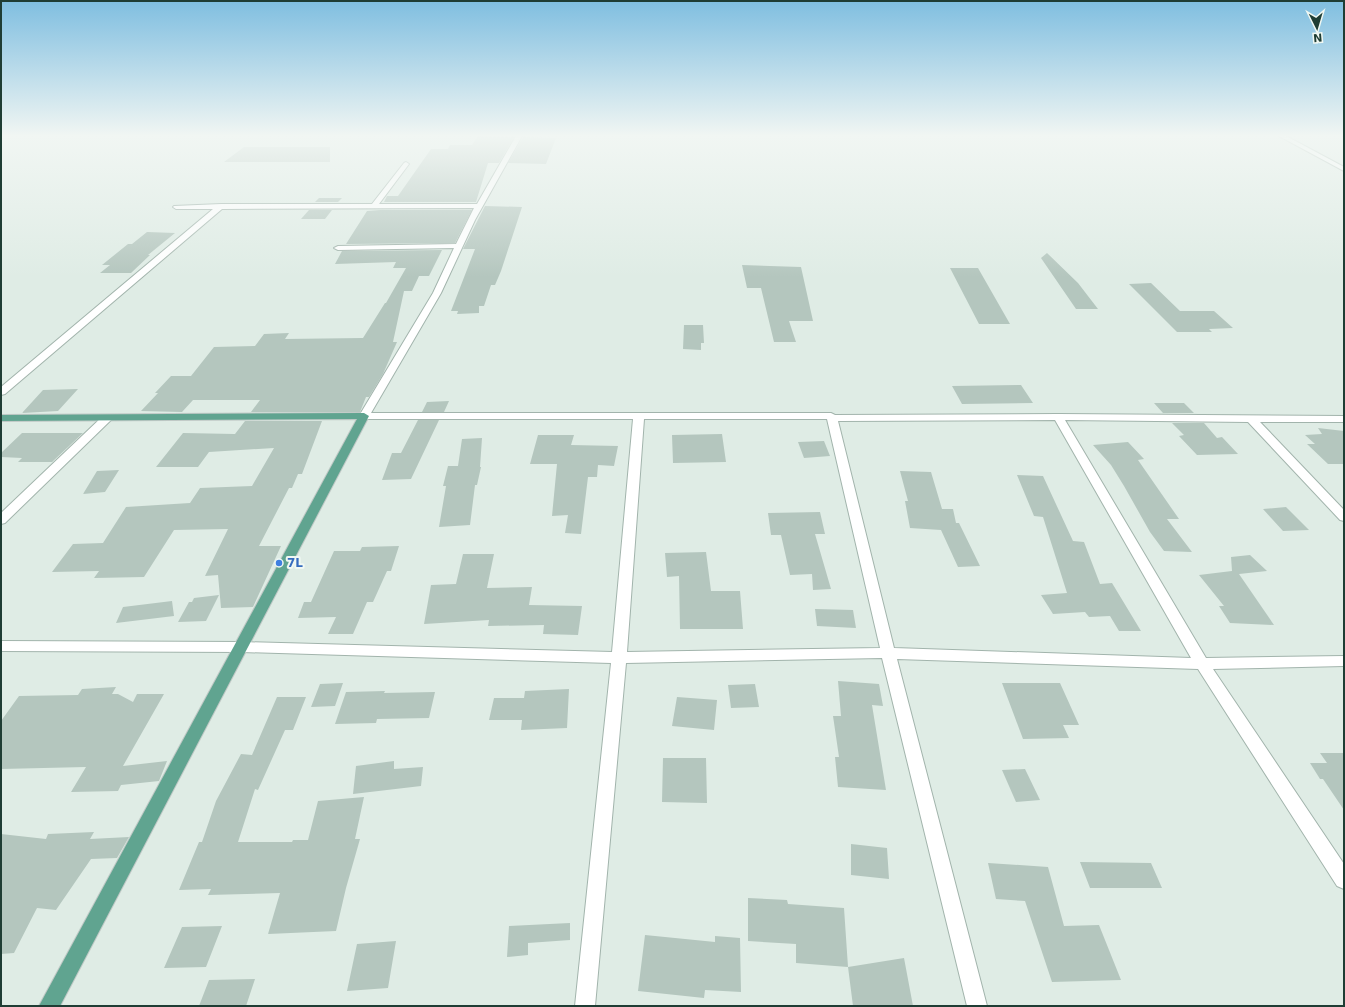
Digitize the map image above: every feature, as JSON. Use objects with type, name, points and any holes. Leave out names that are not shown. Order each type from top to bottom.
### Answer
[{"type":"main road","points":[[1,418],[364,416],[49,1006]]},
{"type":"street","points":[[375,205],[392,183]]},
{"type":"street","points":[[364,416],[437,293],[459,246],[492,183]]},
{"type":"street","points":[[176,207],[375,205],[479,206]]},
{"type":"street","points":[[1,392],[221,206]]},
{"type":"street","points":[[338,248],[459,246]]},
{"type":"street","points":[[364,416],[831,416],[832,418],[1058,417],[1344,419]]},
{"type":"street","points":[[585,1006],[620,658],[639,416]]},
{"type":"street","points":[[1058,417],[1202,664],[1344,880]]},
{"type":"street","points":[[1,520],[107,418]]},
{"type":"street","points":[[832,418],[888,653],[977,1006]]},
{"type":"street","points":[[1251,419],[1344,517]]},
{"type":"street","points":[[1,646],[242,647],[620,658],[888,653],[1202,664],[1344,661]]},
{"type":"building","points":[[407,183],[482,183],[476,202],[384,202],[387,196],[398,196]]},
{"type":"building","points":[[319,198],[342,198],[338,202],[315,202]]},
{"type":"building","points":[[485,206],[522,207],[501,271],[495,285],[491,285],[484,306],[479,306],[479,313],[457,314],[458,311],[451,311],[475,249],[463,249]]},
{"type":"building","points":[[309,210],[332,210],[325,219],[301,219]]},
{"type":"building","points":[[472,210],[455,243],[346,244],[367,211]]},
{"type":"building","points":[[147,232],[175,233],[148,255],[150,255],[131,273],[100,273],[110,265],[102,265],[128,244],[132,244]]},
{"type":"building","points":[[442,250],[429,276],[419,276],[412,291],[404,291],[393,342],[397,342],[383,374],[369,397],[366,397],[360,412],[251,412],[260,400],[193,400],[182,412],[141,411],[171,376],[191,376],[214,347],[255,346],[264,334],[289,333],[285,339],[363,338],[386,303],[406,268],[393,268],[396,262],[335,264],[342,251]]},
{"type":"building","points":[[1047,253],[1078,283],[1098,309],[1076,309],[1041,258]]},
{"type":"building","points":[[742,265],[801,267],[813,321],[789,321],[796,342],[774,342],[761,288],[747,288]]},
{"type":"building","points":[[950,268],[978,268],[1010,324],[979,324]]},
{"type":"building","points":[[1151,283],[1180,311],[1214,311],[1233,328],[1209,329],[1212,332],[1177,332],[1129,284]]},
{"type":"building","points":[[684,325],[703,325],[704,343],[701,343],[701,350],[683,349]]},
{"type":"building","points":[[1021,385],[1033,403],[962,404],[952,386]]},
{"type":"building","points":[[78,389],[58,411],[22,413],[43,390]]},
{"type":"building","points":[[449,401],[444,412],[422,412],[427,402]]},
{"type":"building","points":[[1154,403],[1184,403],[1194,413],[1163,413]]},
{"type":"building","points":[[418,420],[439,420],[411,479],[382,480],[392,453],[401,453]]},
{"type":"building","points":[[245,421],[322,421],[302,474],[298,474],[292,488],[289,488],[259,546],[281,546],[253,607],[221,608],[218,575],[205,576],[228,529],[174,530],[144,577],[94,578],[99,571],[52,572],[73,544],[103,543],[126,507],[190,503],[200,488],[252,486],[274,448],[209,452],[198,467],[156,467],[183,433],[235,434]]},
{"type":"building","points":[[1172,423],[1204,423],[1217,438],[1222,437],[1238,454],[1197,455],[1179,436],[1184,435]]},
{"type":"building","points":[[1318,428],[1344,431],[1344,464],[1328,464],[1307,444],[1315,444],[1305,435],[1322,434]]},
{"type":"building","points":[[22,433],[83,433],[52,462],[18,462],[22,458],[1,457],[1,453]]},
{"type":"building","points":[[722,434],[726,462],[673,463],[672,435]]},
{"type":"building","points":[[538,435],[574,435],[571,445],[618,446],[614,466],[598,465],[597,477],[588,477],[581,534],[565,533],[568,515],[552,516],[557,464],[530,464]]},
{"type":"building","points":[[482,438],[481,467],[477,485],[475,485],[470,525],[439,527],[446,486],[443,486],[448,466],[458,466],[462,439]]},
{"type":"building","points":[[824,441],[830,456],[804,458],[798,442]]},
{"type":"building","points":[[1128,442],[1144,459],[1138,460],[1179,519],[1167,519],[1192,552],[1164,551],[1150,532],[1111,465],[1093,445]]},
{"type":"building","points":[[119,470],[105,492],[83,494],[97,471]]},
{"type":"building","points":[[900,471],[931,472],[942,509],[953,509],[956,523],[959,523],[980,566],[958,567],[941,530],[910,528],[905,501],[908,501]]},
{"type":"building","points":[[1017,475],[1043,476],[1073,541],[1084,542],[1100,584],[1112,583],[1141,631],[1119,631],[1110,616],[1089,617],[1085,612],[1053,614],[1041,595],[1067,593],[1043,517],[1034,516]]},
{"type":"building","points":[[1286,507],[1309,530],[1283,531],[1263,509]]},
{"type":"building","points":[[820,512],[825,534],[815,534],[831,589],[813,590],[812,574],[790,575],[781,535],[771,535],[768,513]]},
{"type":"building","points":[[399,546],[391,571],[387,571],[373,602],[367,602],[353,634],[328,634],[336,617],[298,618],[304,602],[311,602],[334,551],[360,551],[362,547]]},
{"type":"building","points":[[706,552],[711,591],[740,591],[743,629],[680,629],[679,576],[667,577],[665,553]]},
{"type":"building","points":[[463,554],[494,554],[487,588],[532,587],[529,605],[582,606],[578,635],[543,634],[544,625],[488,626],[489,620],[424,624],[431,585],[456,584]]},
{"type":"building","points":[[1250,555],[1267,571],[1239,574],[1274,625],[1230,623],[1219,606],[1224,606],[1199,575],[1232,571],[1231,557]]},
{"type":"building","points":[[219,595],[206,621],[178,622],[189,602],[192,602],[194,598]]},
{"type":"building","points":[[172,601],[174,616],[116,623],[123,607]]},
{"type":"building","points":[[815,609],[853,610],[856,628],[817,626]]},
{"type":"building","points":[[838,681],[879,684],[883,706],[872,705],[886,790],[838,787],[835,757],[839,757],[833,716],[841,716]]},
{"type":"building","points":[[343,683],[335,706],[311,707],[320,684]]},
{"type":"building","points":[[1002,683],[1060,683],[1079,725],[1063,725],[1069,738],[1023,739]]},
{"type":"building","points":[[755,684],[759,707],[731,708],[728,685]]},
{"type":"building","points":[[116,687],[112,694],[118,694],[133,702],[137,694],[164,694],[123,766],[167,761],[159,781],[121,785],[118,791],[71,792],[86,767],[1,769],[1,721],[19,696],[78,695],[82,689]]},
{"type":"building","points":[[569,689],[567,728],[521,730],[522,720],[489,720],[494,698],[524,698],[525,691]]},
{"type":"building","points":[[385,691],[384,693],[435,692],[429,718],[377,719],[376,723],[335,724],[346,692]]},
{"type":"building","points":[[277,697],[306,697],[293,730],[285,730],[258,790],[255,789],[238,842],[292,842],[293,840],[308,840],[318,801],[364,797],[355,839],[360,839],[336,931],[268,934],[280,893],[208,895],[211,889],[179,890],[199,842],[202,842],[216,801],[241,754],[252,755]]},
{"type":"building","points":[[677,697],[717,700],[714,730],[672,726]]},
{"type":"building","points":[[1320,753],[1344,753],[1344,810],[1323,779],[1320,779],[1310,763],[1327,763]]},
{"type":"building","points":[[663,758],[706,758],[707,803],[662,802]]},
{"type":"building","points":[[394,761],[394,769],[423,767],[421,786],[353,794],[356,766]]},
{"type":"building","points":[[1025,769],[1040,800],[1016,802],[1002,770]]},
{"type":"building","points":[[94,832],[90,839],[129,837],[117,858],[91,859],[56,910],[37,908],[14,953],[1,954],[1,834],[46,839],[48,834]]},
{"type":"building","points":[[851,844],[887,848],[889,879],[851,875]]},
{"type":"building","points":[[1080,862],[1151,863],[1162,888],[1090,888]]},
{"type":"building","points":[[988,863],[1048,867],[1064,926],[1099,925],[1121,980],[1052,982],[1025,901],[996,899]]},
{"type":"building","points":[[748,898],[787,900],[788,904],[844,908],[848,967],[796,963],[796,944],[748,941]]},
{"type":"building","points":[[570,923],[570,940],[528,943],[528,955],[507,957],[509,926]]},
{"type":"building","points":[[222,926],[206,967],[164,968],[182,927]]},
{"type":"building","points":[[645,935],[715,942],[715,936],[740,938],[741,992],[705,990],[704,998],[638,991]]},
{"type":"building","points":[[396,941],[388,988],[347,991],[357,944]]},
{"type":"building","points":[[904,958],[913,1006],[853,1006],[848,967]]},
{"type":"building","points":[[255,979],[246,1006],[199,1006],[209,980]]},
{"type":"place","name":"7L","points":[[279,563]]}]
